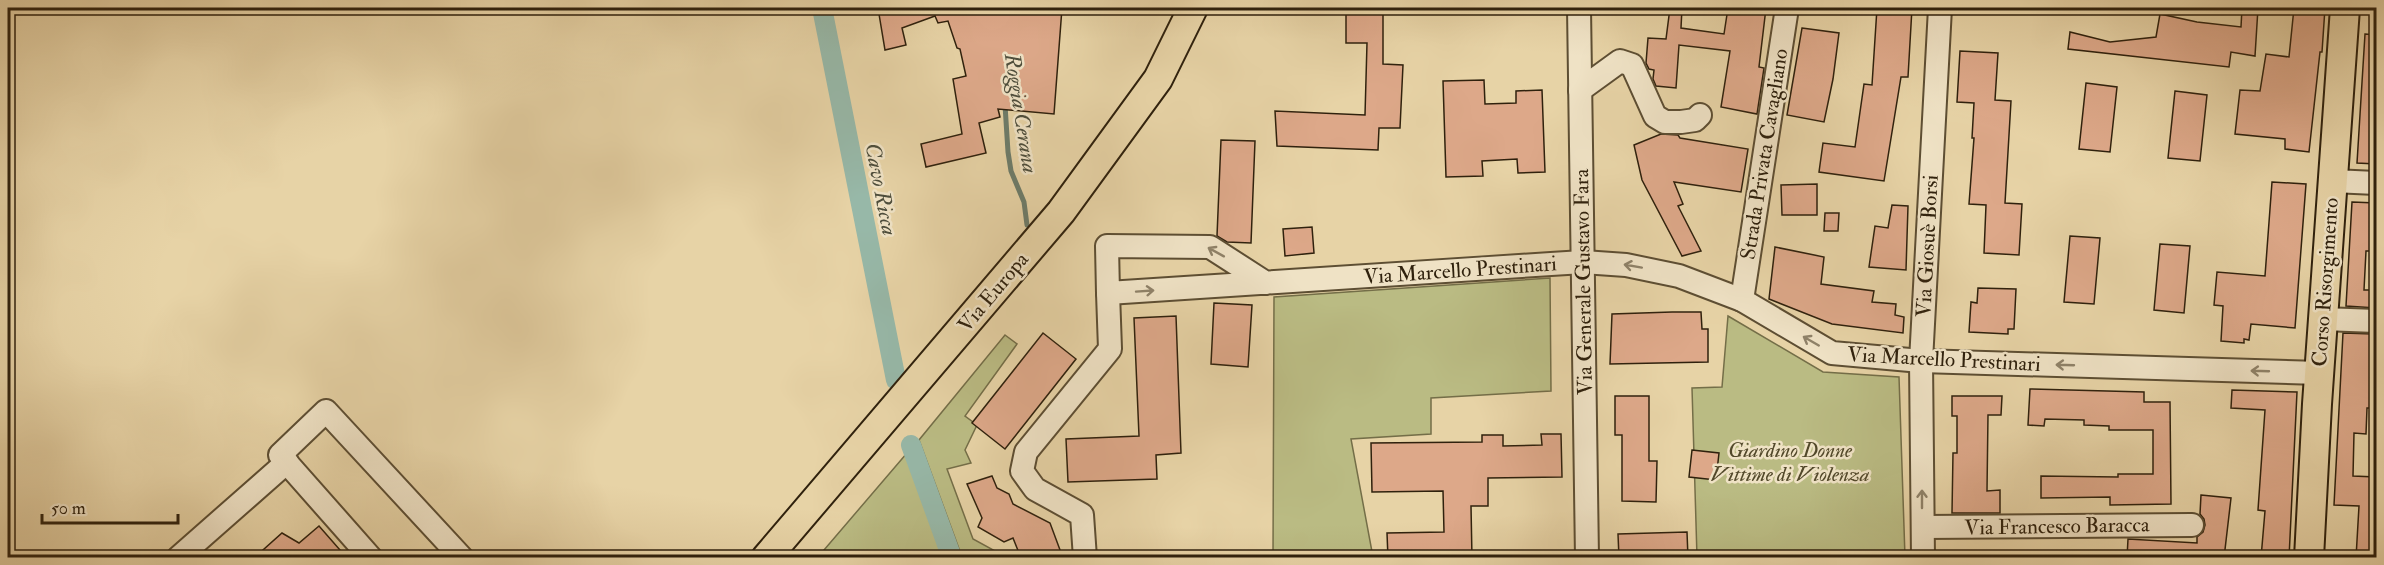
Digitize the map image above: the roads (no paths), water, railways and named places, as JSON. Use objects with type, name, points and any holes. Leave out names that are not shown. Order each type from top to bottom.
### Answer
[{"type":"main road","name":"Via Europa","points":[[766,558],[1061,212],[1158,79],[1193,8]]},
{"type":"main road","name":"Corso Risorgimento","points":[[2309,558],[2319,372],[2345,8]]},
{"type":"street","name":"Via Generale Gustavo Fara","points":[[1579,8],[1587,558]]},
{"type":"street","name":"Strada Privata Cavagliano","points":[[1742,300],[1787,8]]},
{"type":"street","name":"Via Giosuè Borsi","points":[[1923,558],[1921,361],[1940,8]]},
{"type":"street","points":[[1580,90],[1620,61],[1626,62],[1632,65],[1655,116],[1665,122],[1681,122],[1695,120],[1700,115]]},
{"type":"street","points":[[2333,181],[2376,183]]},
{"type":"street","points":[[1085,558],[1082,515],[1035,489],[1023,471],[1026,452],[1110,349],[1107,246],[1210,247],[1266,283]]},
{"type":"street","name":"Via Marcello Prestinari","points":[[1108,293],[1583,262],[1626,265],[1679,276],[1742,300],[1832,352],[1921,361],[2319,372]]},
{"type":"street","points":[[2323,319],[2376,321]]},
{"type":"street","points":[[371,558],[280,455],[326,411],[462,558]]},
{"type":"street","points":[[178,558],[286,462]]},
{"type":"street","name":"Via Francesco Baracca","points":[[1923,528],[2192,525]]},
{"type":"waterway","name":"Cavo Ricca","points":[[822,8],[896,380]]},
{"type":"waterway","name":"Roggia Cerana","points":[[1005,105],[1011,171],[1024,202],[1027,225]]},
{"type":"waterway","name":"Cavo Ricca","points":[[911,445],[952,558]]},
{"type":"park label","name":"Giardino Donne Vittime di Violenza","points":[[1790,462]]}]
